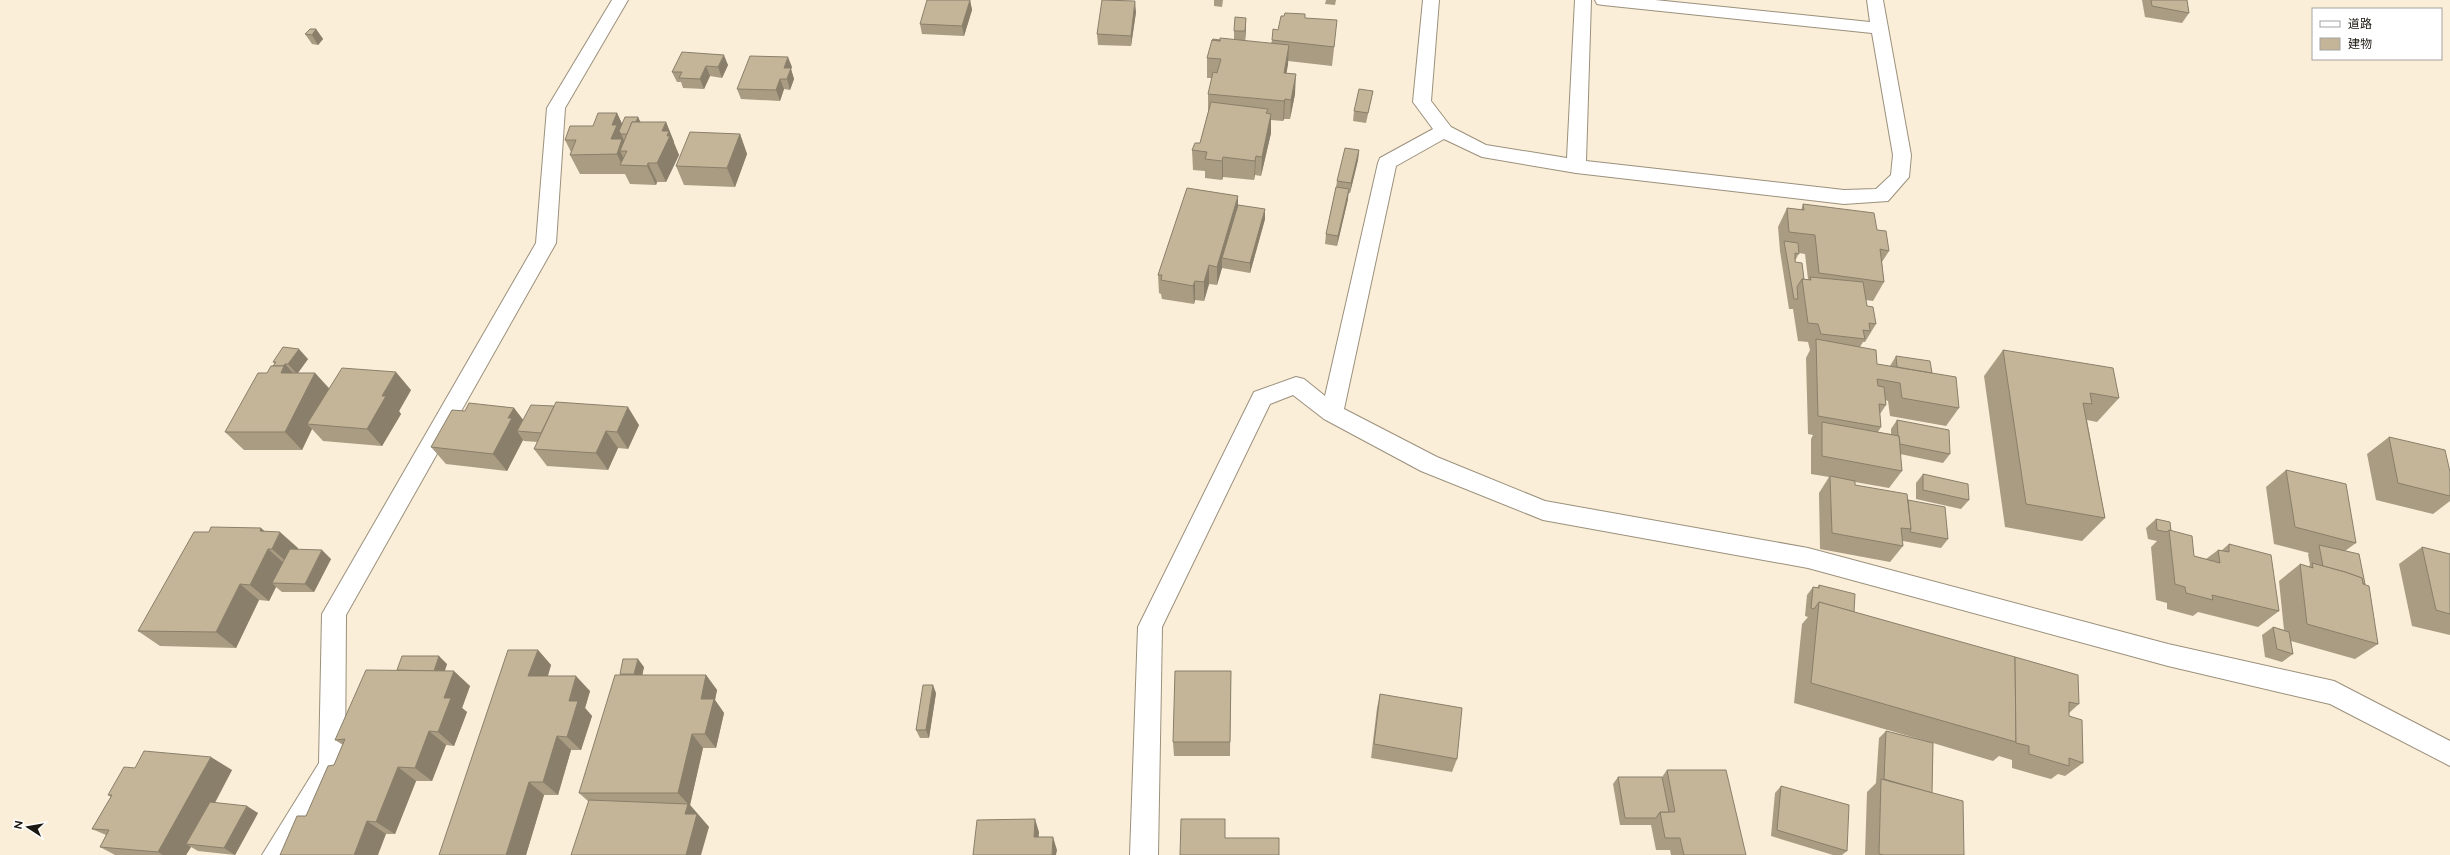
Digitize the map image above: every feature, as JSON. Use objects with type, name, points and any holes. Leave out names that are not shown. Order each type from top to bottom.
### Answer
[{"type":"street","points":[[276,855],[332,766],[334,614],[546,243],[556,108],[620,0]]},
{"type":"street","points":[[1431,0],[1422,102],[1444,131],[1482,151],[1576,166],[1844,197],[1881,196],[1900,177],[1902,155],[1875,0]]},
{"type":"street","points":[[1576,166],[1583,0]]},
{"type":"street","points":[[1603,0],[1880,28]]},
{"type":"street","points":[[1332,413],[1387,163],[1444,131]]},
{"type":"street","points":[[1144,855],[1150,627],[1262,398],[1296,385],[1332,413],[1429,464],[1543,510],[1808,558],[2168,655],[2334,693],[2450,754]]},
{"type":"building","points":[[927,0],[970,0],[962,26],[920,24]]},
{"type":"building","points":[[1102,0],[1135,1],[1131,36],[1097,34]]},
{"type":"building","points":[[2151,0],[2187,0],[2189,13],[2152,6]]},
{"type":"building","points":[[1285,13],[1305,14],[1305,18],[1337,20],[1334,47],[1272,40],[1273,29],[1278,30],[1281,16],[1284,16]]},
{"type":"building","points":[[1235,17],[1246,18],[1245,31],[1234,31]]},
{"type":"building","points":[[310,29],[316,29],[312,35],[305,34]]},
{"type":"building","points":[[1220,38],[1289,45],[1284,73],[1296,74],[1291,100],[1285,99],[1284,101],[1208,94],[1213,72],[1217,73],[1221,59],[1207,58],[1212,40],[1220,41]]},
{"type":"building","points":[[682,52],[724,55],[718,67],[706,66],[700,79],[679,78],[682,72],[672,72]]},
{"type":"building","points":[[750,56],[788,57],[784,68],[791,68],[787,79],[780,79],[776,90],[737,89]]},
{"type":"building","points":[[1359,89],[1373,91],[1368,113],[1354,111]]},
{"type":"building","points":[[1211,102],[1268,109],[1266,113],[1271,114],[1262,157],[1256,156],[1255,161],[1223,157],[1222,161],[1205,159],[1207,152],[1192,150],[1195,143],[1200,143]]},
{"type":"building","points":[[598,113],[617,113],[612,125],[617,125],[611,139],[622,139],[617,154],[570,155],[576,140],[565,140],[570,126],[593,126]]},
{"type":"building","points":[[625,117],[638,117],[636,122],[632,122],[627,134],[621,134],[619,131]]},
{"type":"building","points":[[632,122],[666,122],[662,131],[669,131],[667,136],[670,136],[657,163],[648,163],[647,166],[620,165],[627,151],[620,151]]},
{"type":"building","points":[[690,132],[740,134],[727,168],[676,166]]},
{"type":"building","points":[[1345,148],[1359,150],[1351,183],[1337,181]]},
{"type":"building","points":[[1336,187],[1349,189],[1338,236],[1326,234]]},
{"type":"building","points":[[1187,188],[1238,196],[1217,267],[1209,265],[1204,282],[1195,281],[1193,286],[1161,280],[1162,275],[1158,275]]},
{"type":"building","points":[[1803,204],[1874,213],[1877,230],[1886,231],[1889,251],[1880,249],[1884,282],[1819,273],[1815,235],[1789,232],[1787,208],[1804,210]]},
{"type":"building","points":[[1238,205],[1265,209],[1250,263],[1222,258]]},
{"type":"building","points":[[1784,241],[1798,243],[1799,254],[1795,253],[1795,262],[1802,263],[1804,279],[1802,279],[1797,287],[1798,299],[1794,299]]},
{"type":"building","points":[[1810,277],[1863,282],[1867,306],[1873,307],[1876,324],[1869,323],[1870,331],[1863,330],[1865,339],[1821,334],[1818,324],[1808,323],[1802,279],[1811,280]]},
{"type":"building","points":[[1816,339],[1876,350],[1877,364],[1956,377],[1959,408],[1902,398],[1900,383],[1877,379],[1878,386],[1884,387],[1886,405],[1879,404],[1881,427],[1818,416]]},
{"type":"building","points":[[283,347],[299,349],[288,364],[283,366],[273,366],[276,362],[273,362]]},
{"type":"building","points":[[2003,350],[2113,368],[2119,398],[2090,393],[2092,404],[2083,403],[2105,518],[2026,504]]},
{"type":"building","points":[[1896,356],[1930,361],[1932,373],[1897,367]]},
{"type":"building","points":[[271,366],[284,366],[281,373],[315,373],[285,432],[225,432],[258,373],[267,373]]},
{"type":"building","points":[[342,368],[396,372],[382,396],[386,396],[367,429],[307,424]]},
{"type":"building","points":[[556,402],[628,407],[617,432],[606,431],[596,453],[534,449]]},
{"type":"building","points":[[469,403],[514,408],[508,418],[512,418],[493,454],[431,447],[452,410],[465,411]]},
{"type":"building","points":[[531,405],[554,406],[541,433],[517,431]]},
{"type":"building","points":[[1897,420],[1949,430],[1950,454],[1900,444]]},
{"type":"building","points":[[1822,422],[1899,436],[1902,471],[1822,456]]},
{"type":"building","points":[[2389,437],[2445,450],[2450,472],[2450,496],[2398,483]]},
{"type":"building","points":[[2286,470],[2346,484],[2356,543],[2295,527]]},
{"type":"building","points":[[1923,474],[1968,484],[1969,500],[1923,490]]},
{"type":"building","points":[[1830,476],[1855,481],[1855,485],[1907,494],[1911,529],[1901,528],[1903,546],[1832,533]]},
{"type":"building","points":[[1908,500],[1945,507],[1948,539],[1910,532]]},
{"type":"building","points":[[2156,519],[2170,522],[2171,531],[2169,530],[2167,532],[2157,530]]},
{"type":"building","points":[[211,527],[261,528],[260,531],[280,532],[272,549],[268,549],[250,585],[240,584],[216,632],[138,631],[194,532],[209,532]]},
{"type":"building","points":[[2169,530],[2192,536],[2194,556],[2220,563],[2218,550],[2229,552],[2229,544],[2271,555],[2279,611],[2212,595],[2213,600],[2186,593],[2185,587],[2175,584]]},
{"type":"building","points":[[2319,545],[2359,554],[2365,584],[2363,584],[2362,578],[2323,566]]},
{"type":"building","points":[[2422,547],[2450,554],[2450,614],[2436,610]]},
{"type":"building","points":[[290,549],[322,550],[305,584],[272,583]]},
{"type":"building","points":[[2312,563],[2362,578],[2363,584],[2369,586],[2378,644],[2307,624],[2300,564],[2313,568]]},
{"type":"building","points":[[1819,585],[1855,594],[1854,612],[1819,602],[1814,609],[1811,608],[1813,587],[1819,588]]},
{"type":"building","points":[[1819,602],[2015,657],[2016,742],[1811,683]]},
{"type":"building","points":[[2273,627],[2289,632],[2293,654],[2277,649]]},
{"type":"building","points":[[508,650],[538,650],[528,676],[576,676],[569,701],[578,701],[567,737],[557,736],[543,782],[529,782],[506,855],[439,855]]},
{"type":"building","points":[[402,656],[439,656],[434,671],[397,670]]},
{"type":"building","points":[[2015,657],[2078,675],[2079,704],[2069,702],[2069,716],[2082,720],[2083,763],[2069,758],[2069,766],[2029,754],[2029,746],[2016,743]]},
{"type":"building","points":[[623,659],[638,659],[634,674],[620,674]]},
{"type":"building","points":[[366,670],[454,671],[444,698],[451,698],[438,732],[429,731],[415,768],[398,767],[376,822],[367,821],[354,855],[280,855],[297,816],[306,816],[328,766],[334,765],[345,739],[335,740]]},
{"type":"building","points":[[1175,671],[1231,671],[1230,742],[1173,742]]},
{"type":"building","points":[[615,675],[706,675],[701,699],[714,699],[705,734],[692,734],[678,793],[579,793]]},
{"type":"building","points":[[923,685],[933,685],[926,730],[916,730]]},
{"type":"building","points":[[1380,694],[1462,708],[1457,759],[1374,744]]},
{"type":"building","points":[[1886,731],[1933,743],[1932,793],[1884,779]]},
{"type":"building","points":[[144,751],[211,757],[158,852],[100,847],[109,830],[92,829],[112,795],[108,795],[124,767],[135,768]]},
{"type":"building","points":[[1667,770],[1726,770],[1746,855],[1684,855],[1680,838],[1665,838],[1660,812],[1675,812]]},
{"type":"building","points":[[1618,777],[1662,777],[1669,812],[1660,812],[1656,818],[1625,818]]},
{"type":"building","points":[[1881,779],[1963,801],[1964,855],[1879,854]]},
{"type":"building","points":[[1781,786],[1849,805],[1847,851],[1777,830]]},
{"type":"building","points":[[589,800],[688,804],[685,814],[697,814],[686,855],[571,855]]},
{"type":"building","points":[[210,802],[247,806],[224,848],[186,844]]},
{"type":"building","points":[[1035,819],[1034,837],[1053,837],[1052,855],[973,855],[977,820]]},
{"type":"building","points":[[1181,819],[1225,819],[1225,838],[1279,838],[1279,855],[1180,855]]}]
